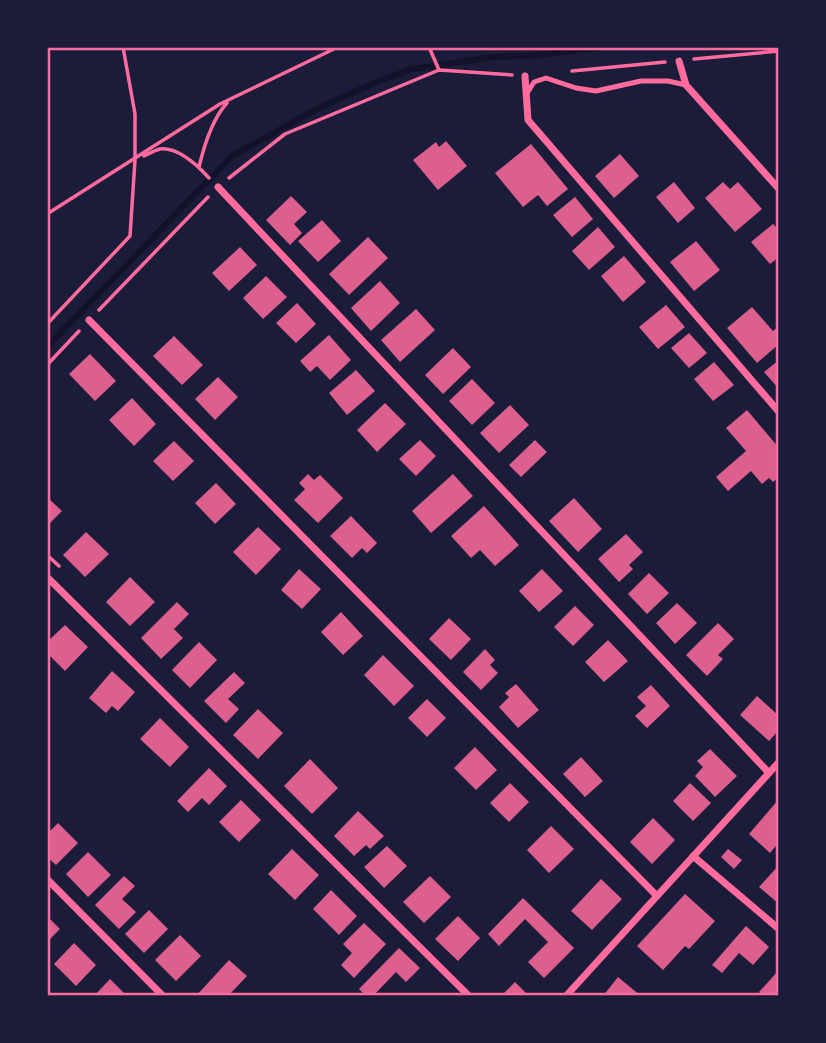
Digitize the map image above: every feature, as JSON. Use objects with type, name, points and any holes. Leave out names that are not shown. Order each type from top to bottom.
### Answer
[{"type":"street","points":[[679,61],[686,85],[779,189]]},
{"type":"street","points":[[525,76],[528,120],[779,412]]},
{"type":"street","points":[[218,187],[769,773]]},
{"type":"street","points":[[89,320],[656,895]]},
{"type":"street","points":[[47,577],[469,996]]},
{"type":"street","points":[[566,996],[779,762]]},
{"type":"street","points":[[693,856],[779,929]]},
{"type":"street","points":[[47,879],[163,996]]},
{"type":"lane","points":[[526,96],[534,82],[546,78],[576,88],[596,91],[641,81],[668,81],[686,85]]},
{"type":"path","points":[[47,324],[130,236],[135,114],[123,47]]},
{"type":"path","points":[[47,214],[230,99],[338,47]]},
{"type":"path","points":[[429,47],[439,70]]},
{"type":"path","points":[[566,72],[779,51]]},
{"type":"path","points":[[47,365],[218,187],[285,134],[439,70],[525,76]]},
{"type":"path","points":[[135,160],[161,149],[182,155],[199,167],[204,147],[222,108],[230,99]]},
{"type":"building","points":[[446,141],[467,166],[438,190],[413,160],[436,142],[439,147]]},
{"type":"building","points":[[531,144],[568,189],[547,206],[538,195],[523,207],[495,173]]},
{"type":"building","points":[[620,154],[639,176],[614,198],[595,176]]},
{"type":"building","points":[[674,182],[695,208],[678,223],[656,197]]},
{"type":"building","points":[[723,182],[730,189],[738,182],[762,209],[735,232],[705,198]]},
{"type":"building","points":[[291,196],[307,212],[294,224],[302,233],[290,245],[266,220]]},
{"type":"building","points":[[575,197],[593,219],[572,237],[553,215]]},
{"type":"building","points":[[322,220],[341,241],[318,262],[298,241]]},
{"type":"building","points":[[773,224],[779,230],[779,257],[770,264],[751,242]]},
{"type":"building","points":[[598,227],[615,247],[589,270],[572,251]]},
{"type":"building","points":[[368,237],[388,258],[349,295],[329,274]]},
{"type":"building","points":[[696,241],[720,270],[694,291],[670,262]]},
{"type":"building","points":[[240,247],[257,265],[229,291],[212,273]]},
{"type":"building","points":[[624,256],[646,282],[623,302],[601,276]]},
{"type":"building","points":[[266,276],[287,297],[263,319],[243,298]]},
{"type":"building","points":[[380,281],[400,303],[371,331],[351,308]]},
{"type":"building","points":[[297,303],[316,324],[296,343],[276,323]]},
{"type":"building","points":[[666,305],[685,327],[658,349],[639,327]]},
{"type":"building","points":[[752,307],[773,331],[779,326],[779,344],[757,363],[727,328]]},
{"type":"building","points":[[416,309],[435,330],[400,362],[381,340]]},
{"type":"building","points":[[689,333],[707,353],[689,368],[671,348]]},
{"type":"building","points":[[329,335],[351,360],[330,380],[317,366],[310,372],[300,361]]},
{"type":"building","points":[[174,336],[203,365],[182,385],[153,356]]},
{"type":"building","points":[[453,348],[471,367],[443,394],[425,375]]},
{"type":"building","points":[[90,354],[116,381],[95,401],[69,374]]},
{"type":"building","points":[[779,360],[779,389],[764,372]]},
{"type":"building","points":[[714,362],[734,385],[713,401],[694,379]]},
{"type":"building","points":[[356,370],[375,391],[347,415],[329,393]]},
{"type":"building","points":[[218,377],[238,397],[215,420],[195,399]]},
{"type":"building","points":[[472,379],[495,403],[472,425],[449,401]]},
{"type":"building","points":[[132,398],[156,424],[134,446],[109,420]]},
{"type":"building","points":[[385,403],[406,424],[377,452],[357,430]]},
{"type":"building","points":[[510,405],[529,425],[499,453],[480,433]]},
{"type":"building","points":[[747,410],[779,448],[779,477],[773,482],[769,478],[762,484],[751,471],[728,491],[716,477],[746,451],[726,428]]},
{"type":"building","points":[[420,440],[436,456],[416,476],[399,459]]},
{"type":"building","points":[[535,440],[547,452],[521,477],[509,465]]},
{"type":"building","points":[[174,441],[194,461],[173,481],[153,461]]},
{"type":"building","points":[[308,474],[314,480],[320,475],[343,498],[318,523],[294,500],[305,489],[299,483]]},
{"type":"building","points":[[453,474],[473,496],[431,533],[412,511]]},
{"type":"building","points":[[216,483],[236,504],[215,524],[195,503]]},
{"type":"building","points":[[47,497],[62,511],[47,526]]},
{"type":"building","points":[[574,498],[602,529],[578,552],[549,521]]},
{"type":"building","points":[[484,506],[519,545],[495,566],[480,550],[471,558],[451,536]]},
{"type":"building","points":[[351,516],[377,543],[367,553],[362,548],[352,558],[330,536]]},
{"type":"building","points":[[258,527],[281,549],[256,575],[233,552]]},
{"type":"building","points":[[86,532],[109,554],[85,577],[63,555]]},
{"type":"building","points":[[626,534],[643,552],[629,565],[633,569],[619,582],[598,559]]},
{"type":"building","points":[[299,569],[321,589],[302,609],[281,590]]},
{"type":"building","points":[[542,569],[563,591],[539,612],[519,591]]},
{"type":"building","points":[[649,573],[669,593],[647,614],[628,594]]},
{"type":"building","points":[[130,577],[155,602],[130,626],[106,602]]},
{"type":"building","points":[[177,602],[189,614],[174,629],[183,638],[161,659],[141,638]]},
{"type":"building","points":[[677,603],[697,623],[675,644],[656,623]]},
{"type":"building","points":[[575,606],[594,625],[573,646],[554,627]]},
{"type":"building","points":[[341,612],[363,636],[343,655],[321,632]]},
{"type":"building","points":[[449,618],[471,639],[451,660],[429,639]]},
{"type":"building","points":[[718,623],[734,639],[718,655],[723,659],[707,676],[686,655]]},
{"type":"building","points":[[65,625],[88,647],[65,671],[47,653],[47,642]]},
{"type":"building","points":[[608,640],[628,661],[604,682],[585,662]]},
{"type":"building","points":[[199,642],[217,660],[190,688],[172,670]]},
{"type":"building","points":[[485,649],[495,660],[490,665],[498,673],[481,690],[463,672]]},
{"type":"building","points":[[383,655],[414,686],[394,706],[364,675]]},
{"type":"building","points":[[112,671],[135,692],[118,711],[112,706],[106,713],[89,698]]},
{"type":"building","points":[[234,672],[245,683],[228,699],[239,709],[226,723],[204,701]]},
{"type":"building","points":[[516,684],[539,710],[518,728],[499,707],[509,697],[505,693]]},
{"type":"building","points":[[651,685],[670,706],[647,728],[635,716],[646,706],[637,697]]},
{"type":"building","points":[[757,696],[779,716],[779,730],[769,741],[740,715]]},
{"type":"building","points":[[427,699],[446,718],[427,737],[408,718]]},
{"type":"building","points":[[258,709],[283,733],[258,759],[233,735]]},
{"type":"building","points":[[160,718],[189,747],[170,767],[140,739]]},
{"type":"building","points":[[475,747],[497,770],[476,790],[454,768]]},
{"type":"building","points":[[710,749],[737,776],[715,797],[695,776],[703,767],[697,761]]},
{"type":"building","points":[[581,757],[603,781],[585,797],[563,774]]},
{"type":"building","points":[[310,759],[338,788],[312,814],[284,786]]},
{"type":"building","points":[[209,768],[227,786],[209,805],[202,798],[188,812],[177,801]]},
{"type":"building","points":[[510,783],[529,802],[509,822],[490,803]]},
{"type":"building","points":[[690,783],[711,803],[693,821],[673,801]]},
{"type":"building","points":[[779,799],[779,842],[770,853],[749,834]]},
{"type":"building","points":[[241,800],[261,820],[239,842],[219,822]]},
{"type":"building","points":[[358,811],[384,836],[370,849],[366,845],[354,856],[334,836]]},
{"type":"building","points":[[653,818],[675,840],[652,864],[630,842]]},
{"type":"building","points":[[58,823],[78,843],[56,865],[47,857],[47,834]]},
{"type":"building","points":[[551,826],[574,849],[549,873],[527,850]]},
{"type":"building","points":[[387,846],[407,866],[384,888],[364,867]]},
{"type":"building","points":[[292,849],[319,875],[295,900],[268,874]]},
{"type":"building","points":[[728,849],[742,860],[734,869],[721,857]]},
{"type":"building","points":[[88,852],[111,875],[88,897],[66,874]]},
{"type":"building","points":[[779,865],[779,904],[759,887]]},
{"type":"building","points":[[124,876],[135,886],[122,899],[136,912],[119,929],[95,905]]},
{"type":"building","points":[[430,876],[451,897],[424,923],[403,902]]},
{"type":"building","points":[[601,879],[622,899],[592,930],[571,911]]},
{"type":"building","points":[[331,890],[357,916],[339,935],[313,909]]},
{"type":"building","points":[[685,894],[715,921],[689,949],[685,946],[663,970],[637,946]]},
{"type":"building","points":[[523,898],[574,948],[544,978],[528,962],[548,942],[525,919],[499,946],[488,934]]},
{"type":"building","points":[[149,910],[168,929],[144,953],[125,934]]},
{"type":"building","points":[[47,916],[60,929],[47,942]]},
{"type":"building","points":[[458,916],[480,938],[458,961],[435,939]]},
{"type":"building","points":[[364,923],[386,944],[354,978],[341,965],[352,953],[343,944]]},
{"type":"building","points":[[746,926],[769,947],[753,965],[739,953],[722,973],[712,965]]},
{"type":"building","points":[[180,935],[201,956],[176,981],[155,960]]},
{"type":"building","points":[[74,943],[96,965],[76,986],[54,964]]},
{"type":"building","points":[[399,948],[420,968],[406,982],[396,972],[373,996],[366,996],[359,989]]},
{"type":"building","points":[[229,960],[247,976],[228,996],[196,996]]},
{"type":"building","points":[[779,970],[779,996],[764,996],[759,992]]},
{"type":"building","points":[[618,977],[641,996],[603,996]]},
{"type":"building","points":[[110,979],[127,996],[94,996]]},
{"type":"building","points":[[515,982],[529,996],[501,996]]},
{"type":"waterway","points":[[47,347],[232,156],[317,109],[412,69],[494,57],[542,55],[601,47]]}]
